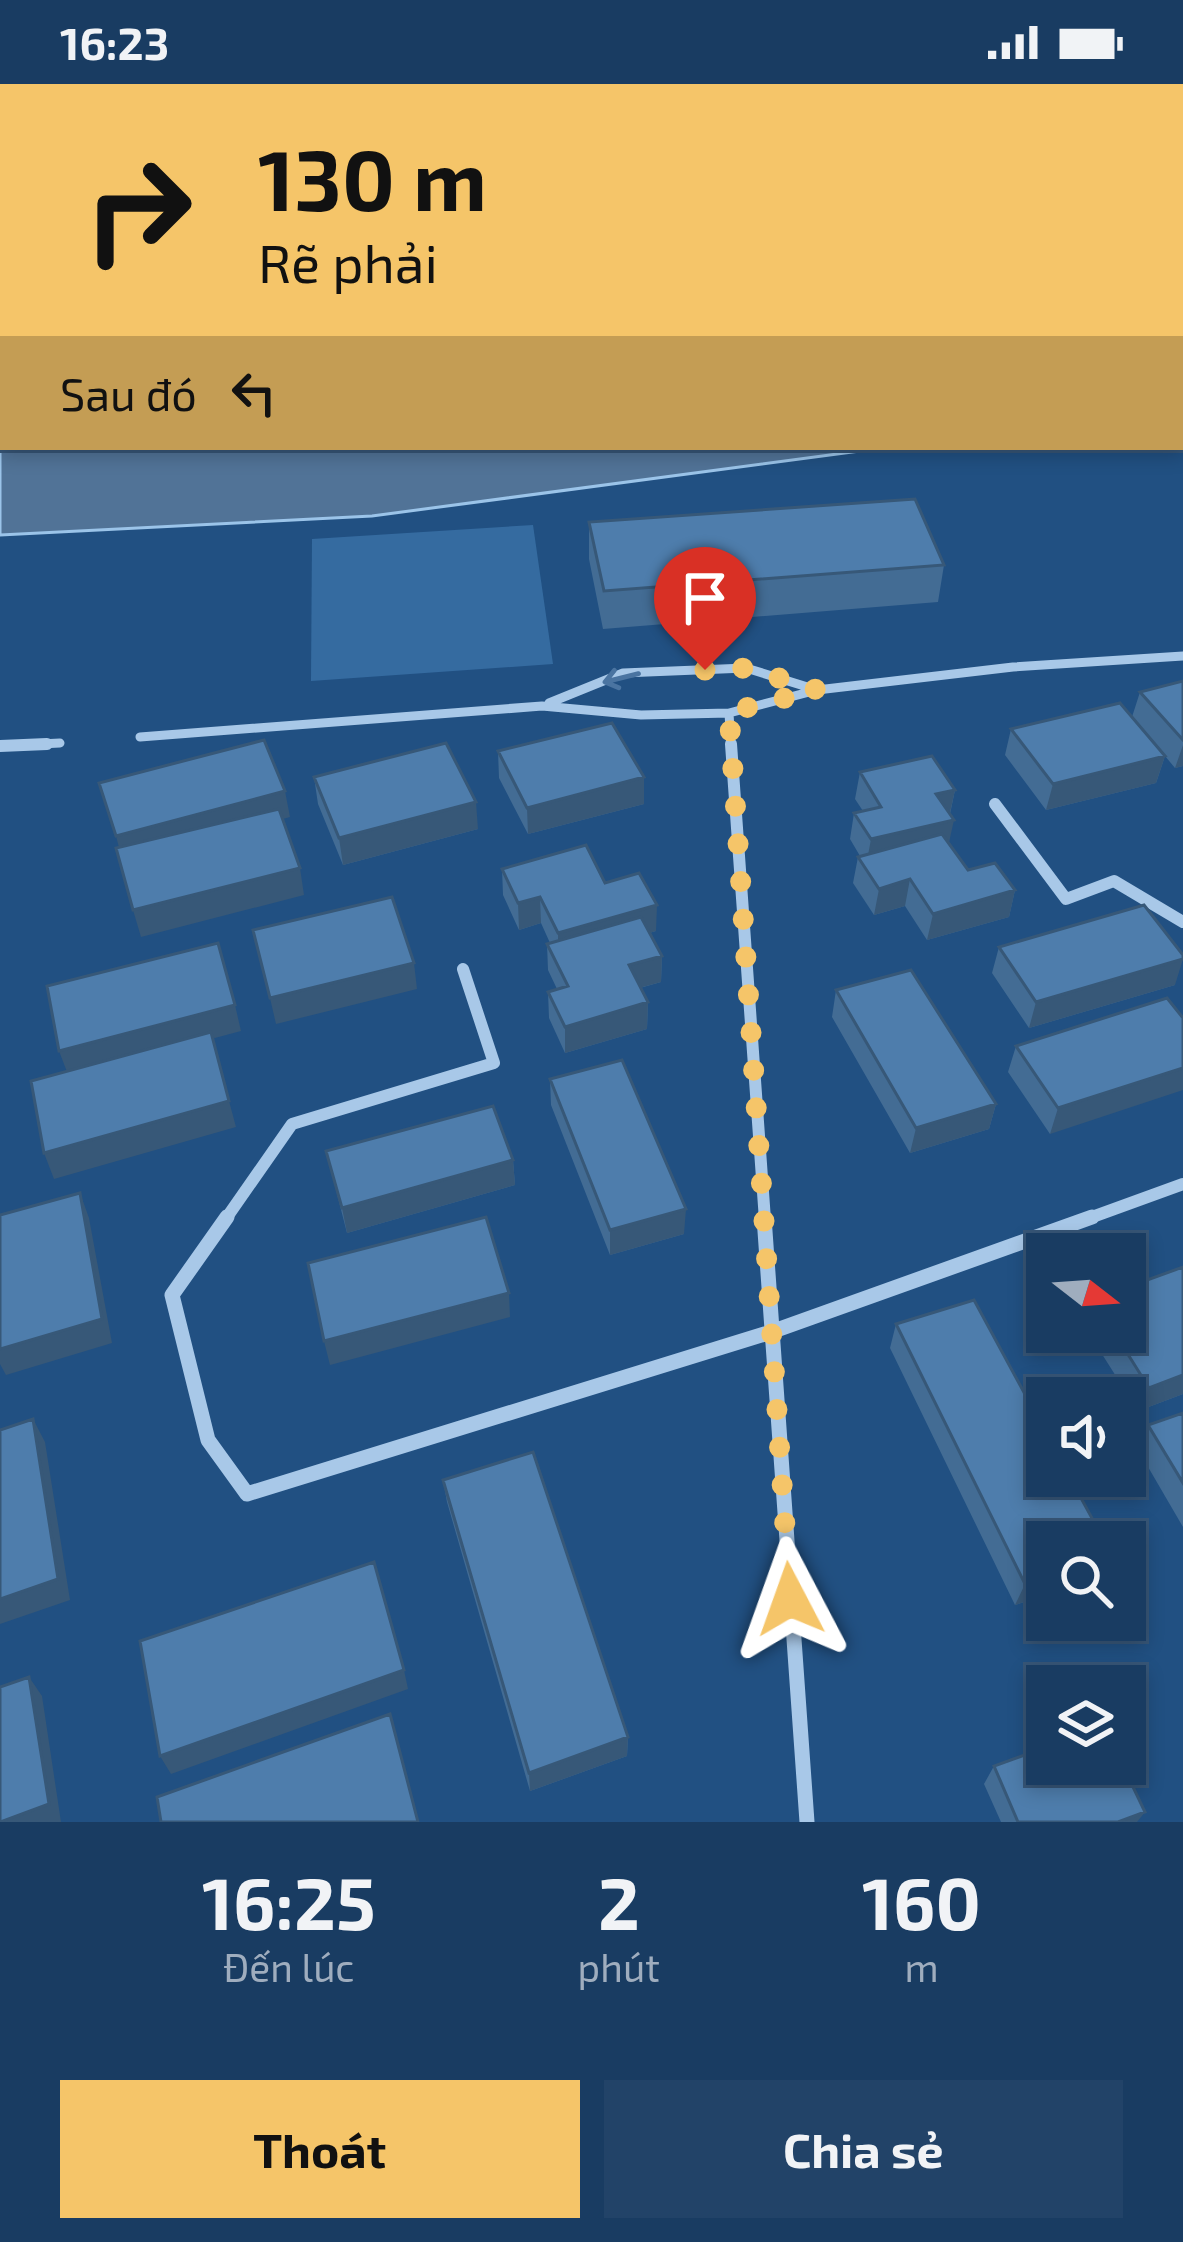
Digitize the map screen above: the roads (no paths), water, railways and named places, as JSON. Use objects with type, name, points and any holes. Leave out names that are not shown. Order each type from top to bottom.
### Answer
[{"type":"street","points":[[140,737],[542,706],[641,715],[729,712],[818,690],[1013,667],[1183,656]]},
{"type":"street","points":[[542,706],[623,674],[644,672],[746,668],[818,690]]},
{"type":"street","points":[[729,712],[807,1822]]},
{"type":"street","points":[[0,746],[60,743]]},
{"type":"street","points":[[995,803],[1066,899],[1114,881],[1183,922]]},
{"type":"street","points":[[463,969],[494,1064],[292,1124],[172,1295],[208,1440],[247,1494],[771,1332],[1183,1184]]}]
